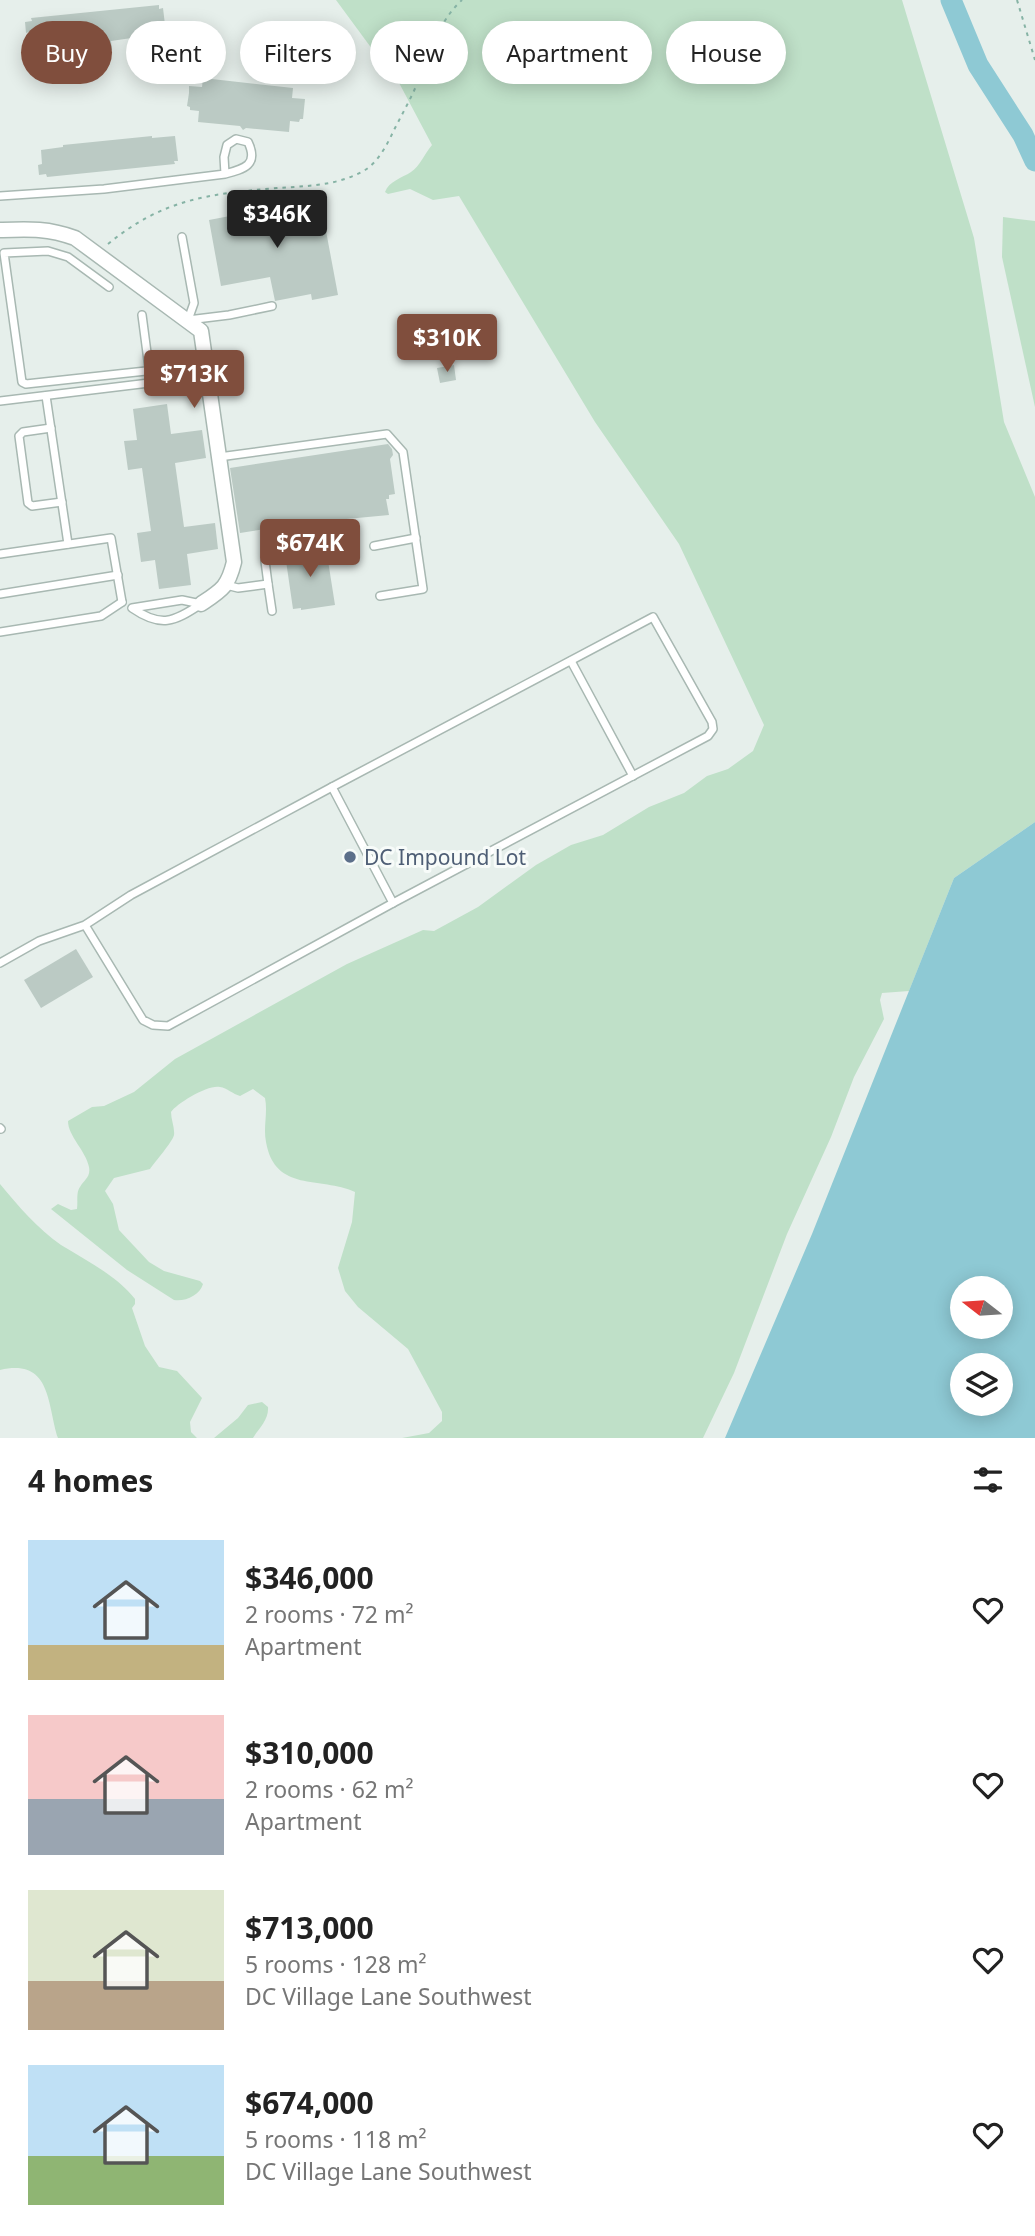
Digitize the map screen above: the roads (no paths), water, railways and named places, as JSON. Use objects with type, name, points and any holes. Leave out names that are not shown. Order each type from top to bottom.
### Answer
[{"type":"street","points":[[0,230],[55,230],[75,238],[201,331],[234,562],[230,580],[201,604]]},
{"type":"lane","points":[[0,196],[104,189],[225,174],[244,169],[251,161],[252,151],[248,142],[236,139],[228,145],[224,157],[225,174]]},
{"type":"lane","points":[[182,237],[194,303],[188,320],[272,306]]},
{"type":"lane","points":[[109,287],[68,257],[48,251],[4,253],[22,382],[55,382],[146,371],[149,368],[142,315]]},
{"type":"lane","points":[[0,401],[207,376]]},
{"type":"lane","points":[[55,382],[56,394]]},
{"type":"lane","points":[[46,396],[68,544]]},
{"type":"lane","points":[[51,428],[23,432],[19,436],[28,503],[32,506],[62,502]]},
{"type":"lane","points":[[219,457],[387,434],[402,452],[423,589],[380,596]]},
{"type":"lane","points":[[0,554],[111,538],[122,602]]},
{"type":"lane","points":[[374,546],[416,538]]},
{"type":"lane","points":[[265,561],[272,611]]},
{"type":"lane","points":[[0,594],[118,576]]},
{"type":"lane","points":[[226,585],[239,588],[268,584]]},
{"type":"lane","points":[[132,608],[182,600],[201,604]]},
{"type":"lane","points":[[122,602],[142,615],[157,620],[178,620],[201,604]]},
{"type":"lane","points":[[0,632],[101,616],[122,602]]},
{"type":"lane","points":[[0,963],[39,941],[85,925],[131,895],[653,617],[707,713],[713,729],[708,736],[168,1026],[153,1025],[143,1020],[85,925]]},
{"type":"lane","points":[[571,661],[633,776]]},
{"type":"lane","points":[[332,787],[393,903]]},
{"type":"water","points":[[1035,822],[1035,1438],[725,1438],[812,1234],[954,878]]},
{"type":"waterway","points":[[951,0],[978,65],[1023,135],[1035,161]]},
{"type":"place","name":"DC Impound Lot","points":[[350,857]]}]
